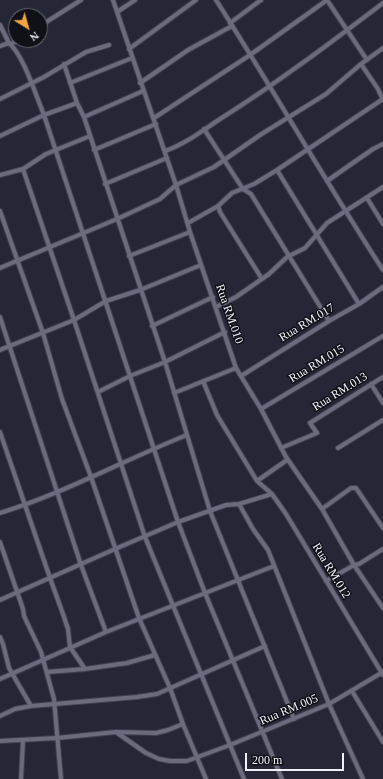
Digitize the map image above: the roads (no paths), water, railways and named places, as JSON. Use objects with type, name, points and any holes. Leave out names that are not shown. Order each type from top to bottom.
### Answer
[{"type":"street","points":[[48,21],[81,0]]},
{"type":"street","name":"Rua RM.010","points":[[113,0],[140,83],[154,118],[190,232],[236,368],[261,409],[287,460],[322,509],[354,565],[382,605]]},
{"type":"street","points":[[117,12],[135,0]]},
{"type":"street","points":[[129,49],[196,0]]},
{"type":"street","points":[[216,0],[270,86],[345,211],[383,270]]},
{"type":"street","points":[[140,83],[188,50],[231,24],[261,0]]},
{"type":"street","points":[[154,118],[250,55],[327,0],[346,31],[367,60]]},
{"type":"street","points":[[165,151],[180,146],[270,86],[383,3]]},
{"type":"street","points":[[0,25],[8,40]]},
{"type":"street","points":[[0,99],[32,84],[86,52],[109,45]]},
{"type":"street","points":[[13,48],[21,59],[44,115],[178,522],[205,593],[282,779]]},
{"type":"street","points":[[0,268],[117,219],[160,199],[176,185],[214,168],[288,117],[326,94],[361,64],[383,48]]},
{"type":"street","points":[[70,83],[132,58]]},
{"type":"street","points":[[64,64],[77,103],[84,117],[165,362],[210,511],[294,719]]},
{"type":"street","points":[[188,223],[218,206],[232,193],[254,184],[277,170],[383,99],[361,64]]},
{"type":"street","points":[[84,117],[143,91]]},
{"type":"street","points":[[0,136],[44,115],[77,103]]},
{"type":"street","points":[[94,150],[156,124]]},
{"type":"street","points":[[204,129],[243,189],[251,194],[329,321]]},
{"type":"street","points":[[0,175],[23,169],[42,156],[90,136]]},
{"type":"street","points":[[327,181],[373,149],[383,144]]},
{"type":"street","points":[[105,184],[167,158]]},
{"type":"street","points":[[23,169],[145,537],[244,779]]},
{"type":"street","points":[[277,170],[359,304]]},
{"type":"street","points":[[251,194],[254,184]]},
{"type":"street","points":[[216,307],[236,297],[269,274],[290,256],[305,248],[327,223],[383,187]]},
{"type":"street","points":[[367,198],[383,224]]},
{"type":"street","points":[[218,206],[220,212],[262,279]]},
{"type":"street","points":[[0,211],[43,333],[62,399],[91,477],[139,618],[170,688],[206,779]]},
{"type":"street","points":[[129,256],[190,232]]},
{"type":"street","points":[[0,350],[74,320],[106,301],[140,290],[201,265]]},
{"type":"street","name":"Rua RM.017","points":[[241,376],[359,304],[383,287]]},
{"type":"street","points":[[152,326],[213,297]]},
{"type":"street","points":[[0,317],[81,564],[106,632]]},
{"type":"street","points":[[98,392],[130,376],[165,362],[225,332]]},
{"type":"street","name":"Rua RM.015","points":[[261,409],[383,336]]},
{"type":"street","points":[[174,393],[236,368]]},
{"type":"street","name":"Rua RM.013","points":[[281,448],[317,433],[310,423],[383,377]]},
{"type":"street","name":"Rua RM.012","points":[[203,382],[217,415],[257,481],[272,494],[286,514],[382,673]]},
{"type":"street","points":[[371,384],[383,403]]},
{"type":"street","points":[[338,448],[383,420]]},
{"type":"street","points":[[0,432],[24,505],[68,628],[70,647],[85,669]]},
{"type":"street","points":[[0,513],[58,492],[120,463],[187,435]]},
{"type":"street","points":[[257,481],[287,460]]},
{"type":"street","points":[[322,509],[351,488],[356,488],[383,526]]},
{"type":"street","points":[[0,600],[178,522],[226,505],[240,504],[272,494]]},
{"type":"street","points":[[240,504],[253,529],[268,550],[329,704],[363,779]]},
{"type":"street","points":[[0,542],[18,593],[24,616],[43,660],[54,699],[61,779]]},
{"type":"street","points":[[326,581],[354,565],[359,564],[383,549]]},
{"type":"street","points":[[0,679],[139,618],[274,566]]},
{"type":"street","points":[[0,637],[4,644],[9,668],[31,706]]},
{"type":"street","points":[[0,716],[15,709],[31,706],[158,694],[265,646]]},
{"type":"street","points":[[47,672],[85,669],[127,663],[155,655]]},
{"type":"street","name":"Rua RM.005","points":[[116,732],[146,753],[159,759],[180,762],[198,758],[329,704],[382,673]]},
{"type":"street","points":[[352,691],[383,742]]},
{"type":"street","points":[[0,741],[57,738],[116,732],[156,733],[183,724]]},
{"type":"street","points":[[21,779],[23,740]]}]
